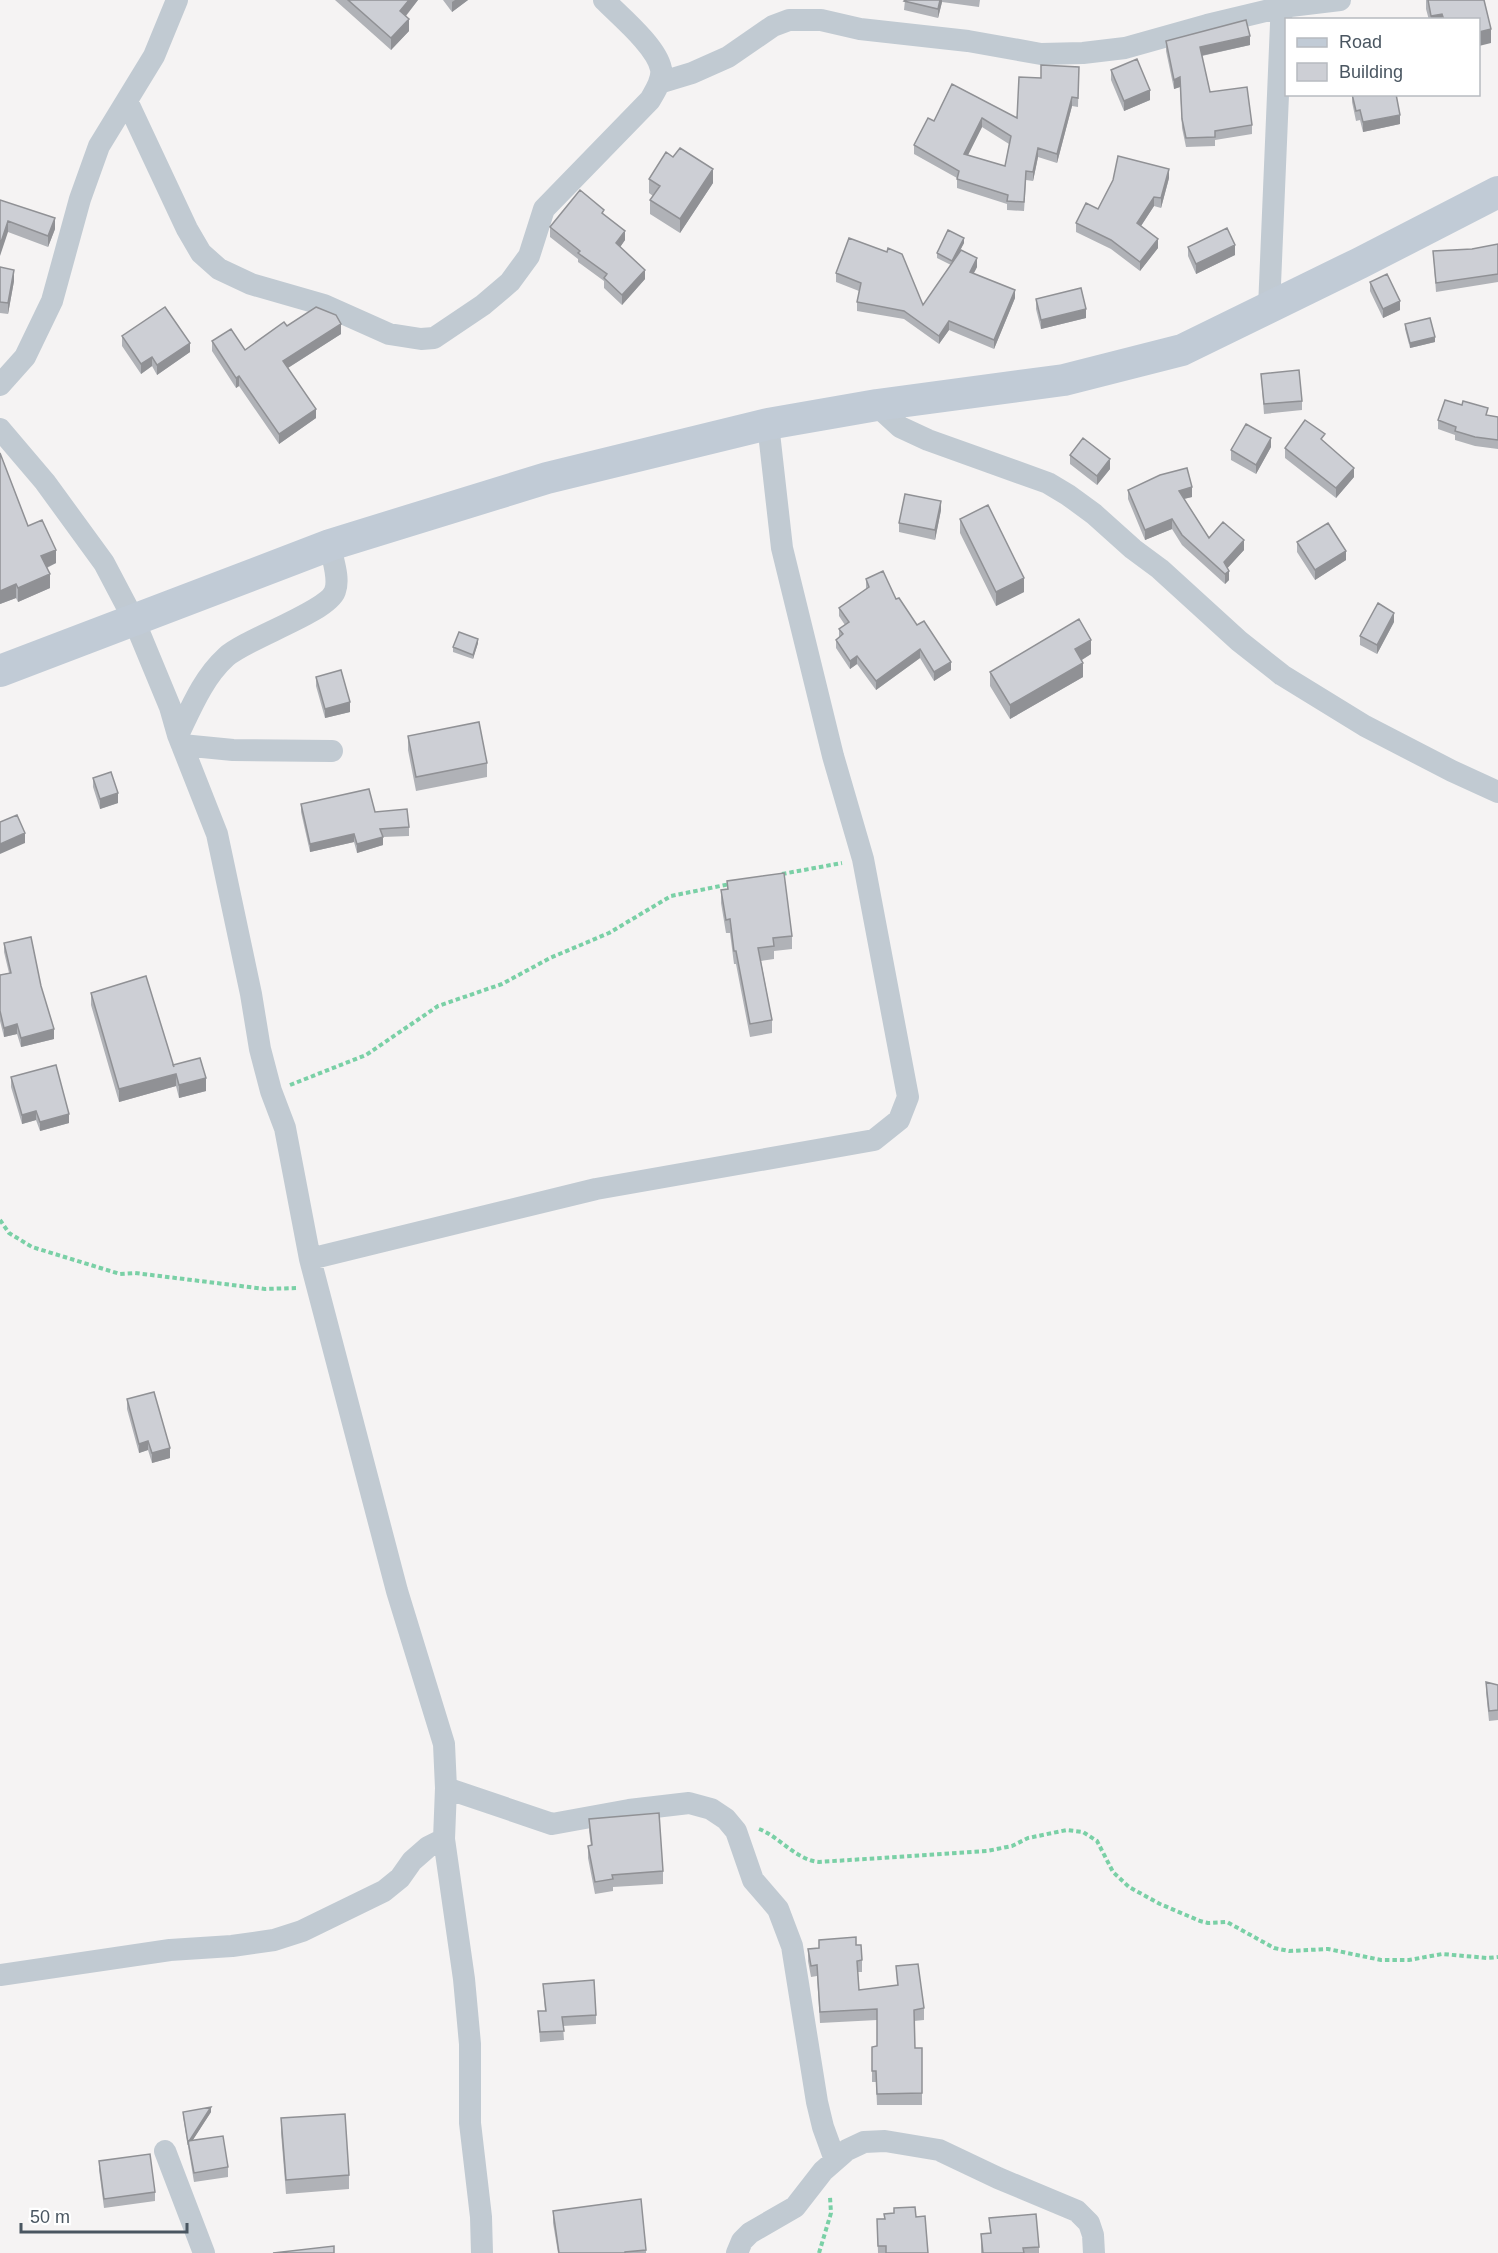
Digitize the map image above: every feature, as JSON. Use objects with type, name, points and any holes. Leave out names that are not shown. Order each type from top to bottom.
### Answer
[{"type":"main road","points":[[0,671],[330,545],[547,478],[768,424],[876,405],[1064,380],[1182,350],[1498,192]]},
{"type":"street","points":[[0,385],[25,357],[52,301],[80,199],[99,146],[154,56],[177,0]]},
{"type":"street","points":[[127,101],[187,229],[201,253],[219,269],[251,284],[324,305],[389,334],[421,339],[434,338],[510,282],[529,256],[544,209],[650,100],[659,83],[662,71],[656,54],[604,0]]},
{"type":"street","points":[[659,83],[692,74],[728,57],[773,26],[789,20],[821,20],[860,29],[968,41],[1041,54],[1083,53],[1125,48],[1282,4],[1340,0]]},
{"type":"street","points":[[1269,308],[1282,4]]},
{"type":"street","points":[[876,405],[900,427],[928,440],[1048,483],[1068,495],[1160,569],[1239,641],[1282,675],[1365,726],[1498,792]]},
{"type":"street","points":[[310,1259],[596,1189],[874,1140],[899,1120],[908,1097],[863,859],[833,756],[782,548],[768,424]]},
{"type":"street","points":[[0,429],[45,482],[104,563],[134,620],[170,707],[180,740],[217,834],[251,994],[260,1050],[271,1091],[285,1128],[310,1259],[397,1591],[444,1744],[446,1788],[444,1839],[464,1979],[470,2044],[470,2122],[481,2217],[482,2253]]},
{"type":"street","points":[[180,740],[203,685],[227,657],[264,634],[290,624],[330,598],[336,590],[330,545]]},
{"type":"street","points":[[180,740],[232,750],[332,752]]},
{"type":"street","points":[[446,1788],[552,1824],[629,1810],[689,1803],[711,1809],[726,1819],[736,1831],[753,1880],[778,1909],[792,1946],[829,2165]]},
{"type":"street","points":[[0,1975],[170,1950],[232,1946],[273,1940],[302,1931],[384,1891],[400,1878],[412,1861],[428,1847],[444,1839]]},
{"type":"street","points":[[737,2253],[742,2241],[750,2233],[795,2207],[829,2165],[847,2150],[864,2142],[885,2141],[939,2150],[1077,2211],[1089,2223],[1093,2235],[1094,2253]]},
{"type":"street","points":[[165,2151],[204,2253]]},
{"type":"path","points":[[773,876],[863,859]]},
{"type":"path","points":[[271,1091],[316,1076],[366,1055],[438,1006],[502,984],[550,958],[609,933],[671,896],[739,883]]},
{"type":"path","points":[[0,1220],[9,1233],[32,1247],[120,1274],[135,1273],[265,1289],[318,1288]]},
{"type":"path","points":[[726,1819],[768,1832],[801,1856],[819,1862],[987,1851],[1012,1846],[1028,1838],[1074,1830],[1083,1832],[1097,1841],[1113,1872],[1129,1887],[1160,1904],[1200,1921],[1227,1922],[1274,1948],[1289,1951],[1328,1949],[1381,1960],[1409,1960],[1442,1954],[1498,1957]]},
{"type":"path","points":[[819,2253],[832,2205],[829,2165]]},
{"type":"building","points":[[348,0],[409,0],[400,11],[409,19],[391,38]]},
{"type":"building","points":[[905,0],[940,0],[938,9]]},
{"type":"building","points":[[1428,0],[1484,0],[1491,29],[1480,32],[1480,18],[1443,18],[1442,14],[1431,16]]},
{"type":"building","points":[[1246,20],[1250,36],[1200,47],[1210,92],[1247,87],[1252,125],[1215,131],[1215,137],[1186,138],[1182,119],[1180,77],[1174,80],[1166,41]]},
{"type":"building","points":[[1137,59],[1150,90],[1124,101],[1111,70]]},
{"type":"building","points":[[1041,65],[1079,67],[1078,98],[1072,97],[1057,154],[1038,148],[1033,172],[1026,171],[1024,202],[1007,201],[1008,195],[957,179],[959,171],[914,145],[928,118],[934,121],[952,84],[1017,118],[1019,77],[1041,78]],"holes":[[[982,118],[1011,136],[1005,166],[964,154]]]},
{"type":"building","points":[[1352,96],[1396,96],[1400,115],[1363,122],[1360,110],[1356,111]]},
{"type":"building","points":[[680,148],[713,169],[680,219],[650,200],[660,186],[649,179],[666,152],[673,157]]},
{"type":"building","points":[[1118,156],[1169,169],[1161,198],[1154,197],[1137,223],[1158,239],[1140,262],[1111,240],[1076,223],[1086,203],[1098,209],[1113,180]]},
{"type":"building","points":[[580,190],[604,210],[602,213],[625,231],[616,243],[645,270],[622,295],[604,278],[607,274],[578,253],[580,251],[550,227]]},
{"type":"building","points":[[0,200],[55,218],[48,236],[8,221],[0,245]]},
{"type":"building","points":[[1227,228],[1235,245],[1196,264],[1188,247]]},
{"type":"building","points":[[948,230],[964,238],[952,261],[937,253]]},
{"type":"building","points":[[849,238],[887,252],[888,248],[902,254],[923,305],[961,250],[977,258],[970,272],[1015,290],[994,340],[949,321],[939,336],[904,311],[857,302],[861,283],[836,273]]},
{"type":"building","points":[[1498,244],[1498,274],[1436,283],[1433,251],[1472,249]]},
{"type":"building","points":[[0,267],[14,270],[8,303],[0,302]]},
{"type":"building","points":[[1387,274],[1400,301],[1383,309],[1370,282]]},
{"type":"building","points":[[1081,288],[1086,309],[1041,320],[1036,299]]},
{"type":"building","points":[[165,307],[190,343],[157,365],[152,357],[141,364],[122,336]]},
{"type":"building","points":[[316,307],[336,315],[341,324],[283,361],[316,409],[279,434],[239,376],[236,378],[212,341],[231,329],[245,350],[284,322],[287,326]]},
{"type":"building","points":[[1430,318],[1435,337],[1410,343],[1405,324]]},
{"type":"building","points":[[1299,370],[1302,401],[1264,404],[1261,374]]},
{"type":"building","points":[[1445,400],[1462,405],[1463,401],[1488,408],[1486,415],[1498,417],[1498,440],[1455,431],[1456,427],[1438,420]]},
{"type":"building","points":[[1305,420],[1325,434],[1321,439],[1354,468],[1336,488],[1285,448]]},
{"type":"building","points":[[1246,424],[1271,438],[1256,465],[1231,450]]},
{"type":"building","points":[[1083,438],[1110,459],[1097,476],[1070,455]]},
{"type":"building","points":[[0,453],[28,526],[42,520],[56,550],[41,556],[50,574],[18,588],[16,584],[0,591]]},
{"type":"building","points":[[1187,468],[1192,487],[1179,491],[1209,538],[1223,522],[1244,540],[1224,562],[1229,571],[1225,574],[1182,535],[1172,519],[1145,530],[1128,490],[1160,475]]},
{"type":"building","points":[[905,494],[941,501],[935,530],[899,523]]},
{"type":"building","points":[[988,505],[1024,578],[996,592],[960,519]]},
{"type":"building","points":[[1328,523],[1346,551],[1315,570],[1297,542]]},
{"type":"building","points":[[883,571],[896,599],[899,598],[917,625],[924,621],[951,662],[934,672],[920,649],[876,681],[857,656],[850,661],[836,640],[843,634],[839,629],[849,622],[839,608],[869,587],[866,579]]},
{"type":"building","points":[[1378,603],[1394,613],[1377,645],[1360,636]]},
{"type":"building","points":[[1079,619],[1091,640],[1075,649],[1083,663],[1010,705],[990,672]]},
{"type":"building","points":[[459,632],[478,639],[473,655],[453,647]]},
{"type":"building","points":[[341,670],[350,702],[325,709],[316,677]]},
{"type":"building","points":[[479,722],[487,763],[416,777],[408,736]]},
{"type":"building","points":[[111,772],[118,793],[100,799],[93,778]]},
{"type":"building","points":[[369,789],[375,812],[407,809],[409,827],[380,829],[383,837],[357,844],[354,834],[310,844],[301,804]]},
{"type":"building","points":[[17,815],[25,833],[0,844],[0,822]]},
{"type":"building","points":[[784,873],[792,936],[773,938],[774,946],[758,948],[772,1020],[750,1024],[736,951],[734,951],[730,919],[726,920],[721,890],[728,889],[727,881]]},
{"type":"building","points":[[31,937],[41,986],[54,1029],[21,1038],[17,1024],[4,1028],[0,1011],[0,975],[11,973],[4,943]]},
{"type":"building","points":[[146,976],[173,1065],[200,1058],[206,1078],[179,1085],[176,1074],[119,1089],[91,993]]},
{"type":"building","points":[[56,1065],[69,1114],[40,1122],[36,1111],[22,1115],[11,1077]]},
{"type":"building","points":[[154,1392],[170,1448],[152,1453],[148,1441],[139,1444],[127,1399]]},
{"type":"building","points":[[1486,1682],[1498,1685],[1498,1710],[1489,1711]]},
{"type":"building","points":[[659,1813],[663,1871],[612,1875],[613,1879],[595,1882],[588,1846],[592,1845],[589,1819]]},
{"type":"building","points":[[856,1937],[856,1945],[861,1945],[862,1960],[857,1961],[859,1990],[898,1985],[896,1966],[918,1964],[924,2008],[914,2010],[915,2048],[922,2048],[922,2093],[877,2094],[876,2071],[872,2071],[872,2047],[877,2046],[877,2009],[820,2012],[817,1965],[811,1966],[808,1949],[819,1948],[819,1940]]},
{"type":"building","points":[[594,1980],[596,2015],[562,2017],[564,2031],[540,2032],[538,2011],[546,2011],[543,1984]]},
{"type":"building","points":[[211,2107],[188,2143],[183,2112]]},
{"type":"building","points":[[345,2114],[349,2175],[286,2180],[281,2118]]},
{"type":"building","points":[[223,2136],[228,2167],[194,2173],[188,2141]]},
{"type":"building","points":[[150,2154],[155,2192],[104,2199],[99,2161]]},
{"type":"building","points":[[641,2199],[646,2250],[625,2253],[559,2253],[553,2211]]},
{"type":"building","points":[[915,2207],[916,2217],[925,2216],[928,2253],[886,2253],[886,2246],[878,2246],[877,2219],[885,2219],[884,2214],[894,2213],[894,2208]]},
{"type":"building","points":[[1036,2214],[1039,2247],[1023,2248],[1024,2253],[983,2253],[981,2234],[991,2233],[989,2218]]},
{"type":"building","points":[[334,2246],[334,2253],[273,2253]]}]
